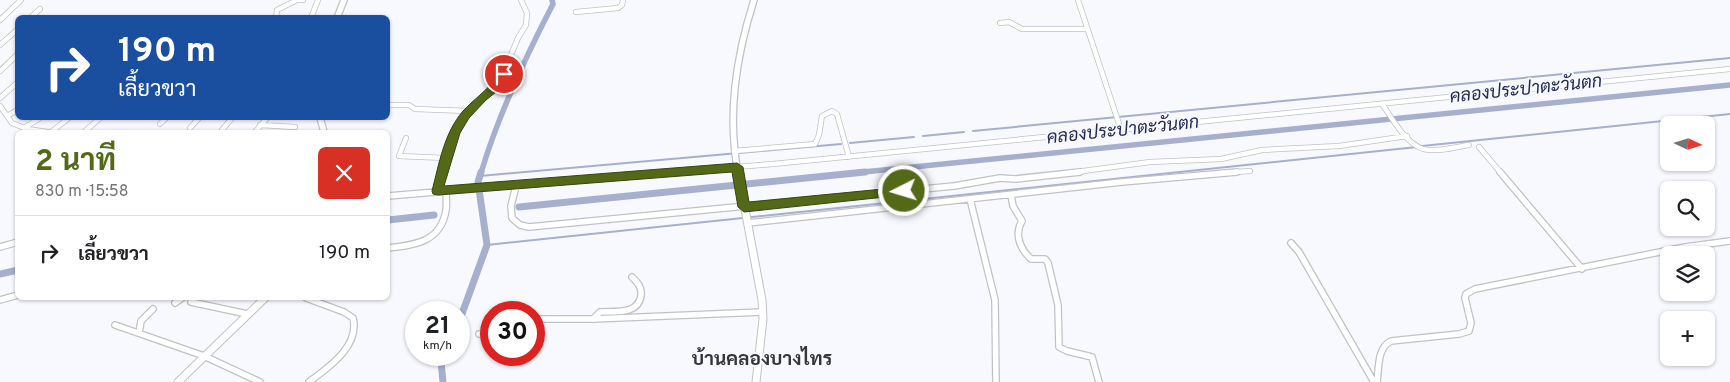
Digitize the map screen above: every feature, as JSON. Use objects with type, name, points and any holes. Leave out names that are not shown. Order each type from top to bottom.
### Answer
[{"type":"street","points":[[0,20],[21,0]]},
{"type":"street","points":[[276,15],[277,10],[294,0],[303,0]]},
{"type":"street","points":[[311,15],[318,0]]},
{"type":"street","points":[[339,15],[344,0]]},
{"type":"street","points":[[438,191],[452,139],[469,111],[498,86],[518,38],[526,25],[527,13],[521,0]]},
{"type":"street","points":[[576,12],[618,8],[622,5],[623,0]]},
{"type":"street","points":[[754,0],[740,47],[733,114],[737,167],[760,287],[762,312],[756,382]]},
{"type":"street","points":[[1078,0],[1121,130]]},
{"type":"street","points":[[33,15],[40,9]]},
{"type":"street","points":[[1000,23],[1009,22],[1022,29],[1087,29]]},
{"type":"street","points":[[1,42],[15,31]]},
{"type":"street","points":[[0,71],[15,57]]},
{"type":"street","points":[[390,196],[849,157],[1383,106],[1730,69]]},
{"type":"street","points":[[0,98],[15,85]]},
{"type":"street","points":[[390,105],[409,105],[416,109],[469,111]]},
{"type":"street","points":[[0,106],[12,123],[24,128],[36,130]]},
{"type":"street","points":[[1383,106],[1406,135],[1416,145],[1427,150],[1470,144]]},
{"type":"street","points":[[735,154],[815,144],[819,139],[821,116],[825,112],[832,111],[837,114],[849,157]]},
{"type":"street","points":[[7,116],[15,112]]},
{"type":"street","points":[[24,128],[37,120]]},
{"type":"street","points":[[52,130],[66,120]]},
{"type":"street","points":[[86,130],[98,120]]},
{"type":"street","points":[[160,124],[164,120]]},
{"type":"street","points":[[190,128],[197,120]]},
{"type":"street","points":[[222,130],[230,120]]},
{"type":"street","points":[[256,130],[265,120]]},
{"type":"street","points":[[260,125],[295,127]]},
{"type":"street","points":[[516,186],[510,214],[513,221],[521,226],[744,207],[954,186],[1000,178],[1015,179],[1129,167],[1150,162],[1192,158],[1221,159],[1262,150],[1339,146],[1406,135]]},
{"type":"street","points":[[406,138],[399,156],[446,158]]},
{"type":"street","points":[[1479,147],[1582,269]]},
{"type":"street","points":[[747,219],[1250,171]]},
{"type":"street","points":[[390,248],[423,242],[434,238],[444,224],[446,190]]},
{"type":"street","points":[[1011,195],[1013,206],[1022,221],[1018,230],[1023,252],[1031,259],[1045,259],[1048,263],[1058,305],[1060,347],[1064,350],[1084,353],[1092,357],[1099,382]]},
{"type":"street","points":[[970,199],[995,300],[996,382]]},
{"type":"street","points":[[1376,382],[1380,354],[1384,344],[1391,341],[1459,334],[1469,331],[1471,323],[1465,298],[1470,292],[1685,247],[1730,241]]},
{"type":"street","points":[[0,247],[15,243]]},
{"type":"street","points":[[1291,243],[1299,252],[1376,382]]},
{"type":"street","points":[[592,319],[600,312],[636,308],[642,290],[640,284],[632,277]]},
{"type":"street","points":[[0,300],[15,296]]},
{"type":"street","points":[[175,304],[180,300]]},
{"type":"street","points":[[178,382],[262,300]]},
{"type":"street","points":[[309,382],[345,351],[353,337],[355,320],[344,312],[311,300]]},
{"type":"street","points":[[191,302],[247,314]]},
{"type":"street","points":[[138,333],[141,321],[153,309]]},
{"type":"street","points":[[545,319],[592,319],[762,312]]},
{"type":"street","points":[[115,325],[204,356],[260,382]]},
{"type":"waterway","points":[[481,173],[504,108],[522,66],[553,4],[552,0]]},
{"type":"waterway","points":[[973,131],[1730,58]]},
{"type":"waterway","name":"คลองประปาตะวันตก","points":[[853,173],[1730,85]]},
{"type":"waterway","points":[[1422,146],[1730,114]]},
{"type":"waterway","points":[[923,136],[964,132]]},
{"type":"waterway","points":[[850,143],[914,137]]},
{"type":"waterway","points":[[480,176],[841,144]]},
{"type":"waterway","points":[[487,245],[1417,147]]},
{"type":"waterway","points":[[467,301],[487,245],[478,182],[481,172]]},
{"type":"waterway","name":"คลองประปาตะวันตก","points":[[519,207],[865,172]]},
{"type":"waterway","name":"คลองประปาตะวันตก","points":[[390,220],[434,215]]},
{"type":"waterway","name":"คลองประปาตะวันตก","points":[[0,274],[15,271]]},
{"type":"waterway","points":[[441,366],[443,382]]},
{"type":"district","name":"บ้านคลองบางไทร","points":[[762,360]]},
{"type":"route","points":[[504,74],[498,86],[483,97],[466,115],[454,133],[438,191],[737,167],[744,207],[904,191]]}]
